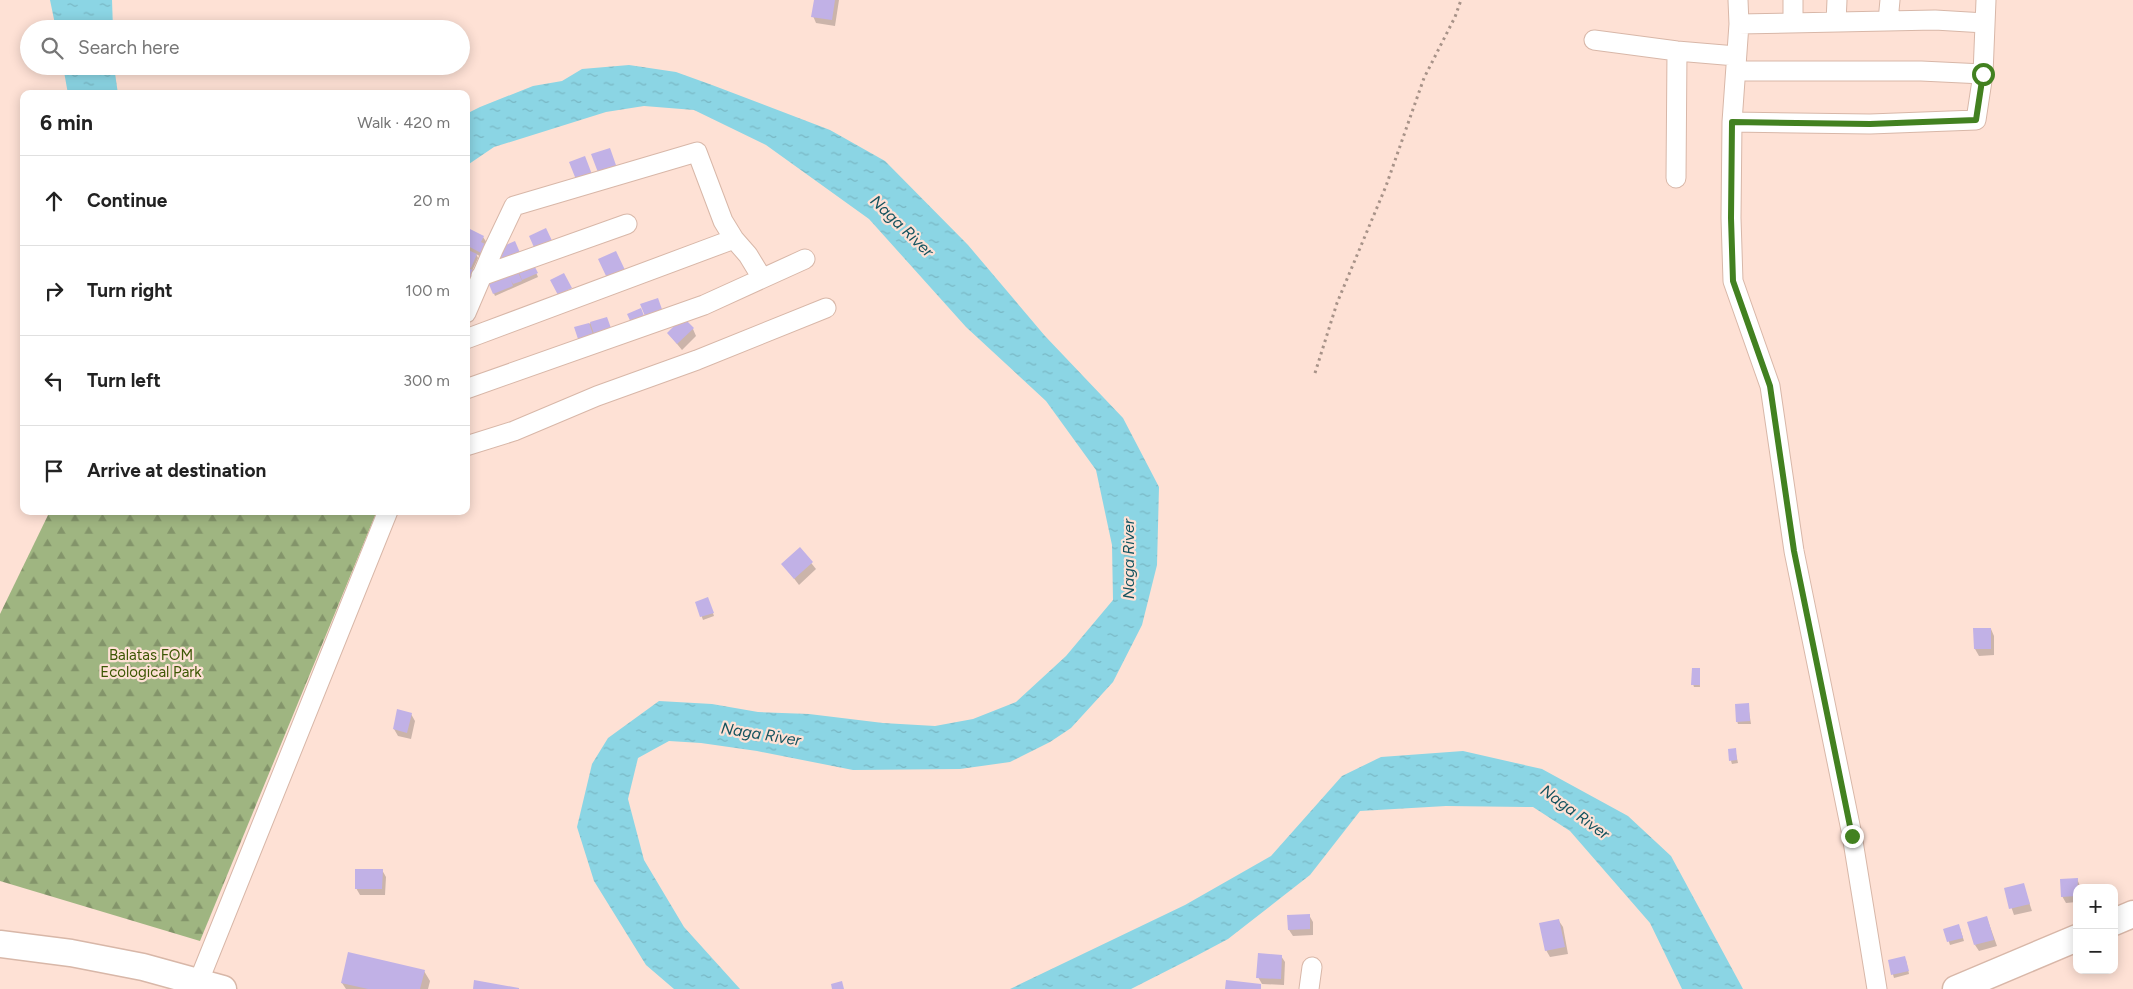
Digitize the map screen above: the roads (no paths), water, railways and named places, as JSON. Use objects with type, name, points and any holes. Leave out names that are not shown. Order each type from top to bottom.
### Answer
[{"type":"main road","points":[[2118,920],[2133,914]]},
{"type":"main road","points":[[1956,989],[2073,940]]},
{"type":"main road","points":[[0,944],[71,953],[143,967],[223,989]]},
{"type":"street","points":[[1738,0],[1739,24],[1732,122],[1731,218],[1733,281],[1770,386],[1794,551],[1852,836],[1877,989]]},
{"type":"street","points":[[1793,0],[1793,22]]},
{"type":"street","points":[[1836,22],[1837,0]]},
{"type":"street","points":[[1888,21],[1890,0]]},
{"type":"street","points":[[1732,122],[1870,124],[1976,120],[1983,74],[1986,0]]},
{"type":"street","points":[[1739,24],[1935,20],[1985,23]]},
{"type":"street","points":[[1594,40],[1677,51],[1736,64],[1983,74]]},
{"type":"street","points":[[1676,178],[1677,51]]},
{"type":"street","points":[[470,304],[514,206],[697,152],[723,221],[734,240],[748,255],[762,278]]},
{"type":"street","points":[[482,276],[627,224]]},
{"type":"street","points":[[470,337],[734,240]]},
{"type":"street","points":[[470,388],[695,308],[805,259]]},
{"type":"street","points":[[470,445],[514,431],[597,396],[697,360],[826,308]]},
{"type":"street","points":[[198,982],[386,515]]},
{"type":"street","points":[[1309,989],[1312,966]]},
{"type":"water","points":[[50,0],[112,0],[113,20],[54,20]]},
{"type":"water","name":"Naga River","points":[[629,65],[676,72],[830,130],[885,161],[968,245],[1045,336],[1123,418],[1159,487],[1157,565],[1142,625],[1113,682],[1071,728],[1050,742],[1010,762],[960,769],[853,770],[757,751],[701,743],[669,741],[638,758],[628,799],[644,860],[684,927],[740,989],[674,989],[646,965],[594,881],[577,827],[592,764],[608,738],[659,701],[712,704],[758,712],[809,714],[883,723],[935,726],[973,719],[1016,702],[1066,656],[1113,600],[1112,545],[1096,470],[1046,401],[966,327],[869,219],[766,145],[694,110],[644,106],[606,112],[494,147],[470,163],[470,112],[533,86],[562,81],[582,69]]},
{"type":"water","points":[[65,75],[115,75],[117,90],[67,90]]},
{"type":"water","name":"Naga River","points":[[1463,751],[1542,769],[1628,816],[1671,856],[1743,989],[1682,989],[1650,923],[1570,831],[1533,807],[1446,806],[1360,811],[1310,875],[1228,939],[1131,989],[1010,989],[1185,905],[1271,856],[1342,776],[1381,757]]},
{"type":"park label","name":"Balatas FOM Ecological Park","points":[[151,664]]}]
